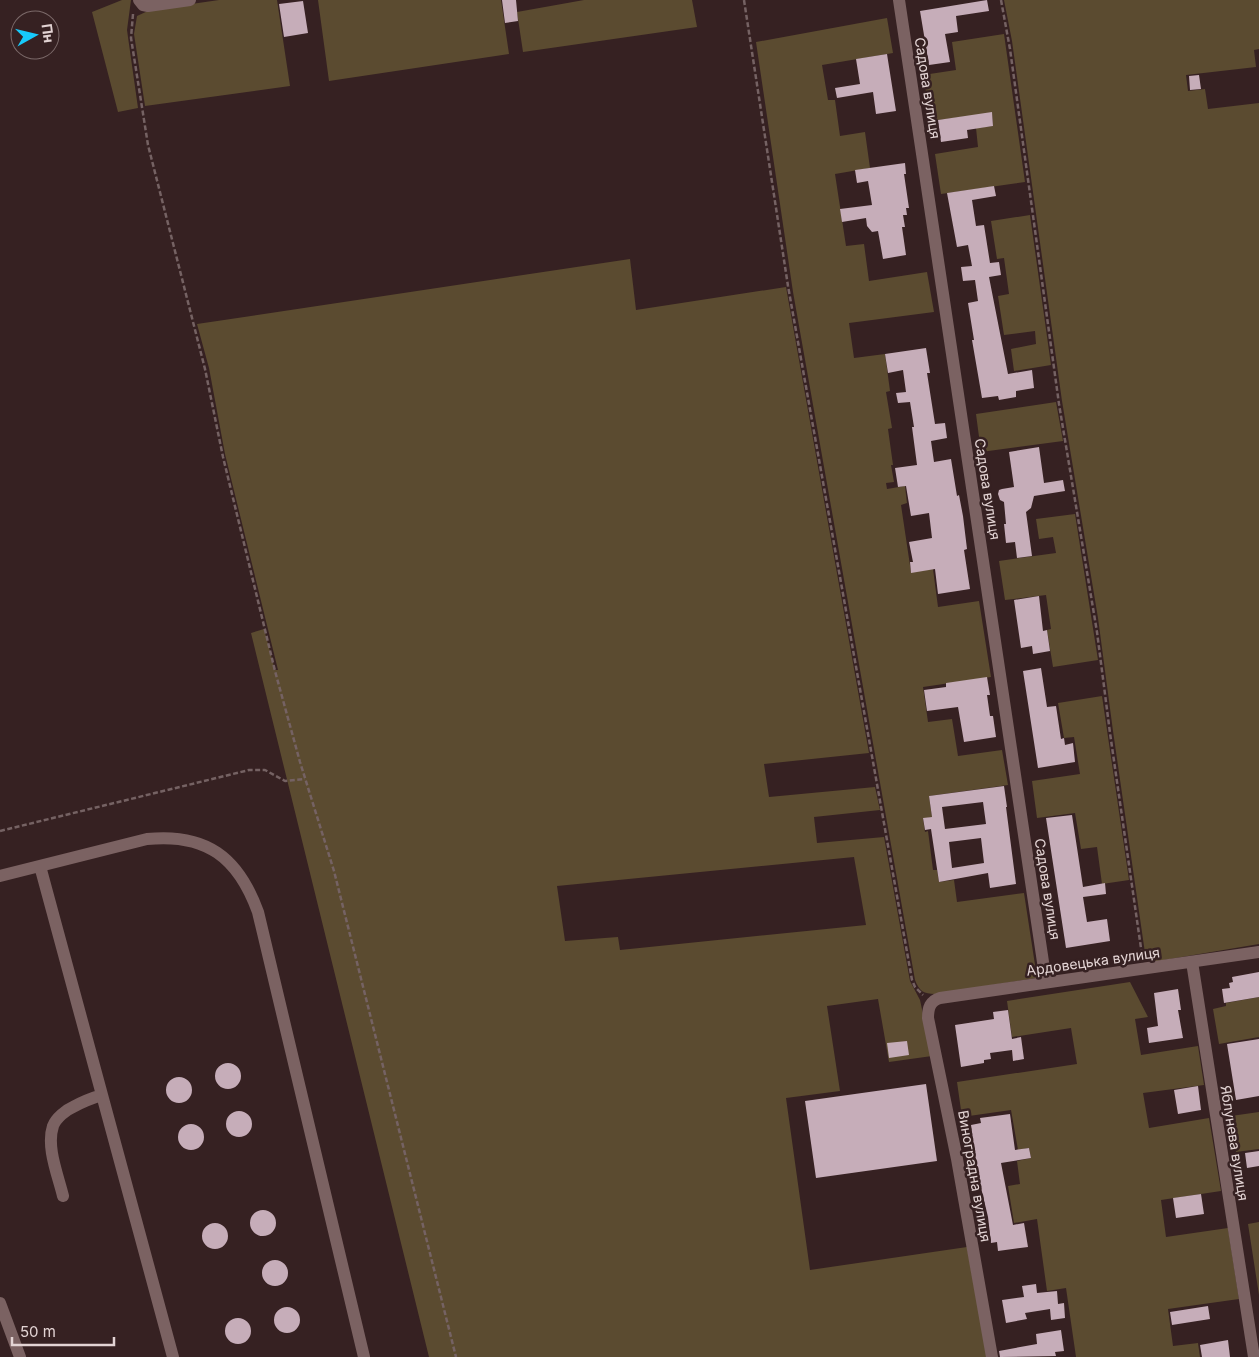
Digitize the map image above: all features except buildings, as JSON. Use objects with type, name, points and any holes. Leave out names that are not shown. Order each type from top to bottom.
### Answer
[{"type":"street","points":[[136,4],[148,6],[190,0]]},
{"type":"street","name":"Садова вулиця","points":[[899,0],[1046,982]]},
{"type":"street","points":[[0,876],[147,839],[166,837],[185,839],[203,844],[230,863],[242,878],[252,894],[258,912],[364,1357]]},
{"type":"street","points":[[40,866],[172,1357]]},
{"type":"street","name":"Ардовецька вулиця","points":[[932,1002],[940,998],[1259,952]]},
{"type":"street","name":"Яблунева вулиця","points":[[1192,962],[1254,1357]]},
{"type":"street","name":"Виноградна вулиця","points":[[932,1002],[928,1009],[928,1018],[957,1159],[992,1357]]},
{"type":"street","points":[[63,1196],[53,1153],[52,1138],[54,1124],[62,1114],[73,1106],[102,1094]]},
{"type":"street","points":[[0,1303],[20,1357]]},
{"type":"path","points":[[744,0],[788,286],[912,980],[915,987],[932,1002]]},
{"type":"path","points":[[1001,0],[1010,49],[1059,404],[1097,632],[1144,969]]},
{"type":"path","points":[[136,4],[131,23],[131,38],[148,145],[205,369],[222,452],[262,620],[306,779],[337,881],[456,1357]]},
{"type":"path","points":[[0,831],[249,770],[266,770],[285,781],[306,779]]},
{"type":"shaded area","points":[[122,0],[131,0],[127,30],[138,108],[118,112],[92,12]]},
{"type":"shaded area","points":[[219,0],[277,0],[290,86],[145,106],[134,34],[137,16],[150,10]]},
{"type":"shaded area","points":[[318,0],[501,0],[509,54],[329,81]]},
{"type":"shaded area","points":[[584,0],[692,0],[697,27],[523,52],[517,12]]},
{"type":"shaded area","points":[[1004,0],[1259,0],[1259,49],[1254,50],[1256,67],[1186,75],[1188,91],[1205,89],[1208,109],[1259,103],[1259,944],[1152,962],[1145,953],[1098,618],[1062,401],[1012,41]]},
{"type":"shaded area","points":[[887,18],[893,53],[822,65],[828,100],[835,100],[840,136],[865,132],[870,168],[835,174],[846,246],[864,244],[869,281],[927,272],[934,312],[849,323],[854,358],[885,354],[890,391],[886,392],[892,428],[888,429],[894,482],[886,483],[887,489],[905,486],[907,503],[901,505],[911,572],[933,569],[938,607],[979,601],[991,677],[923,687],[928,722],[952,719],[958,756],[1002,750],[1008,785],[929,796],[932,817],[923,819],[925,832],[928,831],[933,870],[937,870],[939,882],[954,880],[957,902],[1024,893],[1037,978],[935,994],[922,991],[915,980],[793,292],[756,42]]},
{"type":"shaded area","points":[[1004,34],[1025,182],[941,194],[935,154],[978,147],[976,128],[993,126],[992,113],[931,121],[923,75],[956,70],[952,42]]},
{"type":"shaded area","points":[[1030,215],[1051,365],[1014,371],[1011,349],[1036,344],[1035,331],[1004,335],[998,296],[1009,294],[1004,258],[997,259],[991,221]]},
{"type":"shaded area","points":[[630,259],[636,310],[786,287],[869,753],[764,764],[769,797],[875,787],[880,810],[814,817],[817,843],[884,837],[910,981],[920,1000],[932,1056],[889,1062],[878,999],[827,1006],[840,1091],[786,1098],[810,1270],[967,1247],[987,1357],[429,1357],[251,633],[264,629],[275,670],[278,670],[225,454],[209,368],[197,324]],"holes":[[[854,857],[866,925],[620,950],[618,937],[565,941],[557,886]]]},
{"type":"shaded area","points":[[1056,402],[1063,441],[981,452],[976,414]]},
{"type":"shaded area","points":[[1075,514],[1098,660],[1053,667],[1047,630],[1051,629],[1046,595],[1005,600],[999,561],[1056,553],[1053,537],[1039,539],[1036,519]]},
{"type":"shaded area","points":[[1102,696],[1129,880],[1102,884],[1097,847],[1081,849],[1075,813],[1037,818],[1032,781],[1080,774],[1074,737],[1064,738],[1058,703]]},
{"type":"shaded area","points":[[1130,982],[1148,1017],[1135,1019],[1141,1055],[1198,1046],[1204,1085],[1143,1093],[1149,1128],[1209,1118],[1221,1191],[1161,1200],[1166,1237],[1228,1228],[1239,1299],[1168,1309],[1173,1346],[1198,1343],[1200,1357],[1076,1357],[1066,1288],[1047,1291],[1037,1219],[1014,1223],[1008,1186],[1020,1184],[1017,1161],[1031,1158],[1029,1148],[1018,1150],[1011,1110],[962,1117],[957,1082],[1077,1064],[1071,1028],[1012,1037],[1007,1001]]},
{"type":"shaded area","points":[[1259,997],[1259,1037],[1219,1044],[1213,1009],[1226,1006],[1226,1003]]},
{"type":"shaded area","points":[[1259,1112],[1259,1149],[1236,1152],[1231,1116]]},
{"type":"shaded area","points":[[1259,1222],[1259,1295],[1248,1224]]}]
